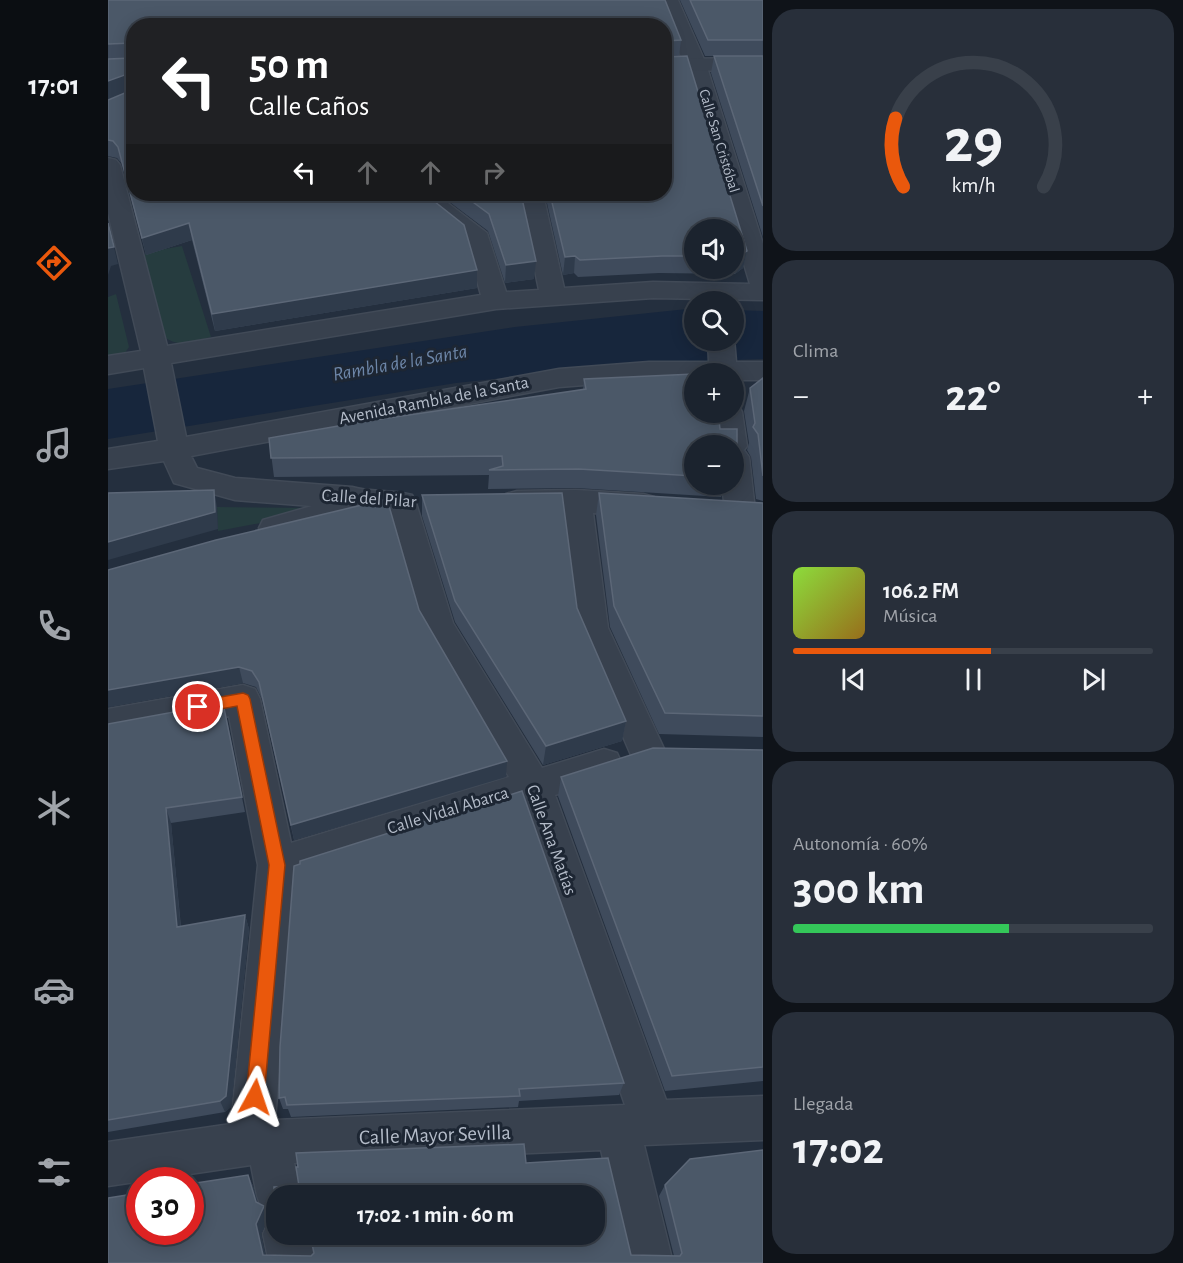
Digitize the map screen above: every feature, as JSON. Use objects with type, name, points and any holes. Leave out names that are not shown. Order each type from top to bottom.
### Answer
[{"type":"street","name":"Calle San Cristóbal","points":[[668,0],[695,64],[763,284]]},
{"type":"street","points":[[672,65],[763,64]]},
{"type":"street","points":[[108,165],[156,357],[174,449]]},
{"type":"street","points":[[431,201],[478,238],[496,301]]},
{"type":"street","points":[[533,201],[553,296]]},
{"type":"street","points":[[108,365],[496,301],[653,290],[684,293]]},
{"type":"street","points":[[744,294],[763,292]]},
{"type":"street","name":"Avenida Rambla de la Santa","points":[[108,459],[174,449],[559,378],[649,371],[684,371]]},
{"type":"street","name":"Avenida Rambla de la Santa","points":[[744,371],[763,371]]},
{"type":"street","name":"Calle del Pilar","points":[[174,449],[185,476],[235,489],[413,503]]},
{"type":"street","points":[[738,495],[740,511]]},
{"type":"street","points":[[495,502],[576,501],[670,506]]},
{"type":"street","points":[[576,501],[592,628],[647,751]]},
{"type":"street","points":[[250,534],[336,510],[355,502],[413,503]]},
{"type":"street","name":"Calle Ana Matías","points":[[413,503],[437,626],[533,785],[635,1125],[650,1263]]},
{"type":"street","points":[[108,724],[243,699],[277,865],[259,1142],[275,1185]]},
{"type":"street","name":"Calle Vidal Abarca","points":[[277,865],[647,751],[683,752]]},
{"type":"street","name":"Calle Mayor Sevilla","points":[[108,1164],[259,1142],[763,1118]]},
{"type":"street","points":[[288,1245],[292,1263]]},
{"type":"green space","points":[[182,246],[211,337],[186,343],[174,342],[162,335],[140,259],[147,252]]},
{"type":"green space","points":[[116,294],[129,347],[122,357],[108,360],[108,297]]},
{"type":"green space","points":[[217,507],[314,508],[313,513],[218,531]]},
{"type":"water","name":"Rambla de la Santa","points":[[684,309],[684,351],[744,351],[744,310],[763,311],[763,359],[646,363],[456,383],[108,439],[108,389],[515,327]]},
{"type":"building","points":[[108,0],[665,0],[681,40],[672,41],[672,18],[126,18],[126,43],[108,44]]},
{"type":"building","points":[[690,0],[763,0],[763,40],[708,40]]},
{"type":"building","points":[[687,56],[737,219],[684,219],[684,256],[580,260],[575,256],[565,257],[552,201],[672,201],[672,57]]},
{"type":"building","points":[[714,56],[763,56],[763,206]]},
{"type":"building","points":[[126,58],[126,74],[108,81],[108,59]]},
{"type":"building","points":[[126,92],[126,177],[118,147],[113,141],[108,140],[108,100]]},
{"type":"building","points":[[132,201],[434,201],[464,225],[477,270],[212,314],[189,223],[142,238]]},
{"type":"building","points":[[471,201],[523,201],[536,261],[506,265],[489,214]]},
{"type":"building","points":[[108,223],[114,247],[108,248]]},
{"type":"building","points":[[684,374],[684,423],[719,423],[720,429],[737,429],[737,435],[684,435],[684,475],[579,469],[489,470],[503,466],[502,456],[271,458],[269,438],[586,389],[584,379]]},
{"type":"building","points":[[763,378],[763,476],[758,434],[753,427],[755,423],[750,388]]},
{"type":"building","points":[[214,490],[215,512],[108,542],[108,493]]},
{"type":"building","points":[[562,493],[577,608],[626,721],[546,746],[455,601],[422,495]]},
{"type":"building","points":[[599,493],[763,503],[763,716],[665,713],[614,606]]},
{"type":"building","points":[[387,499],[419,610],[507,761],[291,825],[259,682],[252,671],[239,667],[108,690],[108,570],[216,540]]},
{"type":"building","points":[[223,703],[242,797],[166,808],[177,927],[245,915],[226,1096],[220,1101],[108,1120],[108,724]]},
{"type":"building","points":[[653,748],[763,750],[763,1067],[672,1076],[561,777]]},
{"type":"building","points":[[522,791],[624,1083],[519,1089],[520,1096],[287,1105],[285,1097],[279,1098],[280,1047],[294,866],[300,864],[300,861]]},
{"type":"building","points":[[524,1144],[526,1163],[608,1158],[631,1255],[680,1256],[682,1253],[665,1185],[690,1159],[763,1150],[763,1263],[108,1263],[108,1198],[126,1195],[126,1245],[204,1245],[204,1182],[248,1175],[256,1202],[264,1206],[256,1224],[263,1255],[311,1256],[314,1253],[312,1245],[605,1245],[605,1185],[299,1185],[296,1153]]},
{"type":"route","points":[[198,707],[243,699],[277,865],[255,1097]]}]
